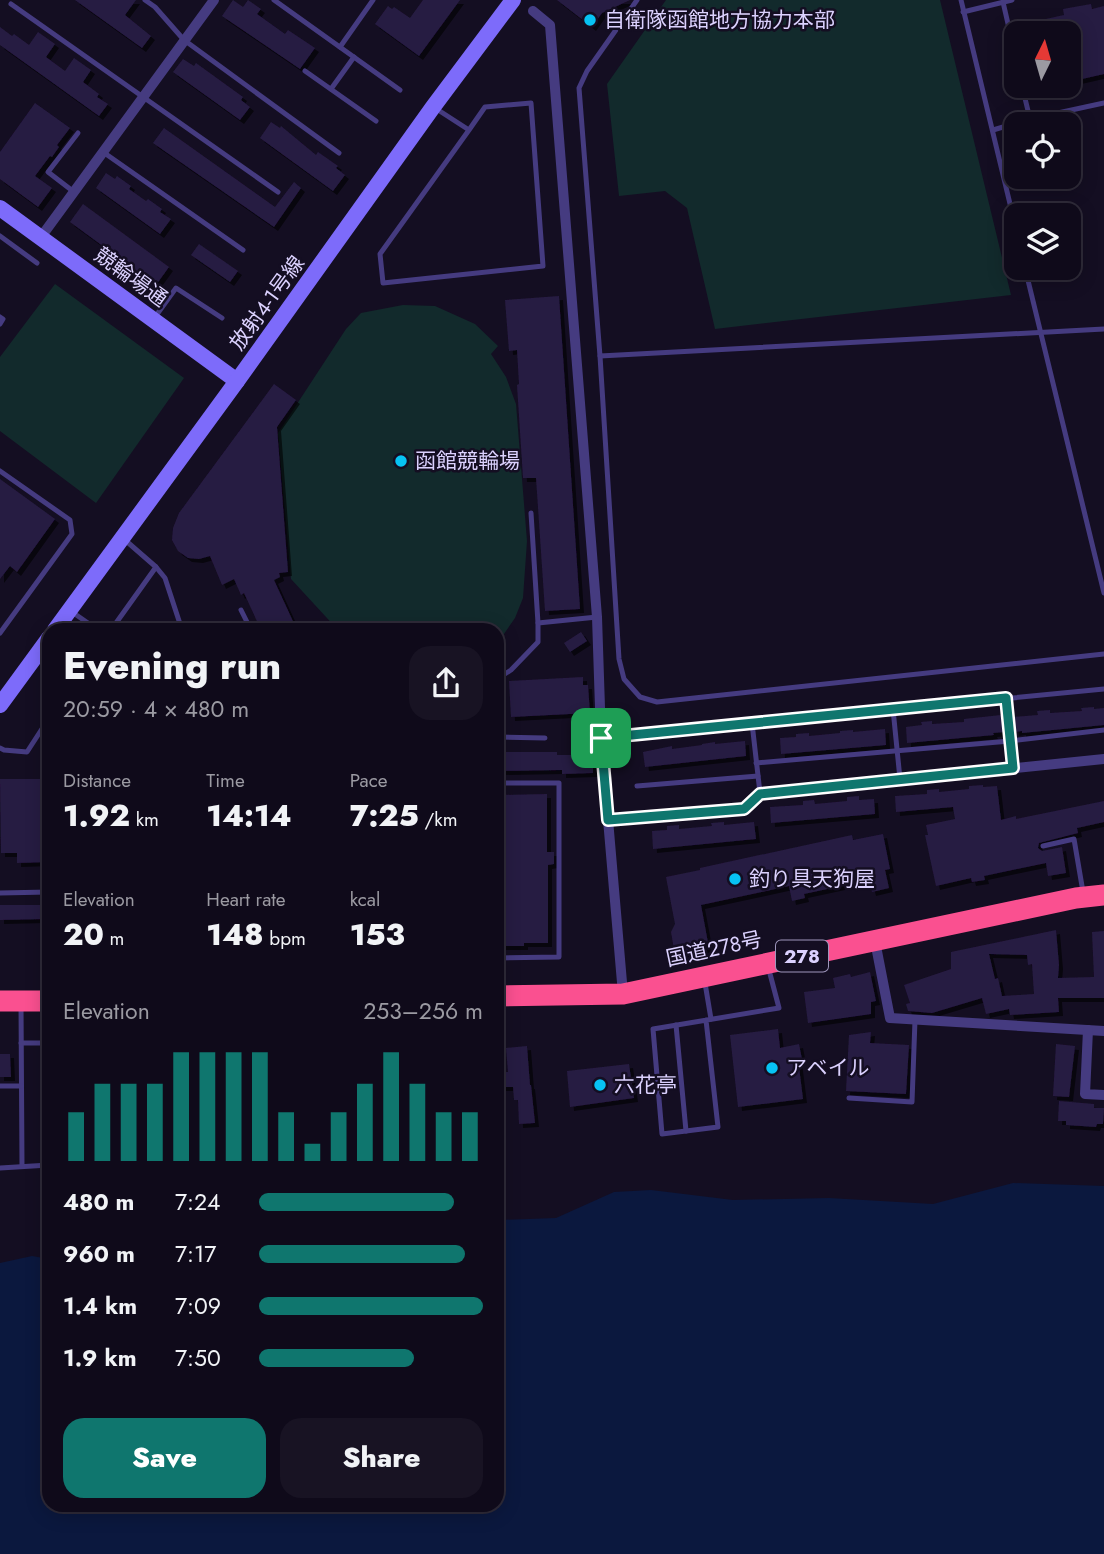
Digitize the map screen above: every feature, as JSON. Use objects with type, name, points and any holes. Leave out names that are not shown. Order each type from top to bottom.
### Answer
[{"type":"highway","name":"国道278号","points":[[504,996],[623,993],[1094,896]]},
{"type":"highway","points":[[10,1001],[42,1001]]},
{"type":"street","points":[[41,237],[214,0]]},
{"type":"street","name":"放射4-1号線","points":[[60,623],[513,0]]},
{"type":"street","points":[[533,12],[550,24],[597,617],[601,738],[623,993]]},
{"type":"street","name":"競輪場通","points":[[2,212],[41,237],[237,381]]},
{"type":"street","points":[[0,705],[42,648]]},
{"type":"street","points":[[608,820],[744,809],[760,794],[1104,759]]},
{"type":"street","points":[[875,941],[890,1018],[1104,1031]]},
{"type":"street","points":[[1088,1030],[1085,1094],[1104,1095]]},
{"type":"lane","points":[[145,0],[155,7],[184,40],[339,153]]},
{"type":"lane","points":[[274,0],[400,90]]},
{"type":"lane","points":[[340,47],[373,0]]},
{"type":"lane","points":[[638,0],[587,71],[579,88],[600,356],[619,659],[624,679],[640,697],[657,702],[1104,654]]},
{"type":"lane","points":[[961,0],[1010,203]]},
{"type":"lane","points":[[963,12],[1012,0]]},
{"type":"lane","points":[[1003,2],[1007,21]]},
{"type":"lane","points":[[11,4],[278,192]]},
{"type":"lane","points":[[331,89],[354,57]]},
{"type":"lane","points":[[304,71],[376,121]]},
{"type":"lane","points":[[531,103],[543,266],[383,283],[380,254],[469,130],[485,107],[531,103]]},
{"type":"lane","points":[[1062,112],[1104,103]]},
{"type":"lane","points":[[433,107],[469,130]]},
{"type":"lane","points":[[993,130],[1004,127]]},
{"type":"lane","points":[[74,192],[48,172],[78,133]]},
{"type":"lane","points":[[103,152],[243,250]]},
{"type":"lane","points":[[0,236],[37,263]]},
{"type":"lane","points":[[1028,280],[1104,593]]},
{"type":"lane","points":[[154,320],[177,288],[222,318]]},
{"type":"lane","points":[[0,317],[3,319],[0,324]]},
{"type":"lane","points":[[600,356],[1104,329]]},
{"type":"lane","points":[[0,471],[70,520],[72,534],[0,633]]},
{"type":"lane","points":[[504,675],[538,642],[531,513]]},
{"type":"lane","points":[[122,538],[165,578],[179,623]]},
{"type":"lane","points":[[116,623],[156,567]]},
{"type":"lane","points":[[70,610],[88,623]]},
{"type":"lane","points":[[241,610],[248,623]]},
{"type":"lane","points":[[538,623],[597,617]]},
{"type":"lane","points":[[601,738],[1104,689]]},
{"type":"lane","points":[[1006,698],[1013,768]]},
{"type":"lane","points":[[893,709],[900,780]]},
{"type":"lane","points":[[752,723],[760,794]]},
{"type":"lane","points":[[0,748],[27,752],[42,729]]},
{"type":"lane","points":[[756,763],[1104,730]]},
{"type":"lane","points":[[504,737],[545,738]]},
{"type":"lane","points":[[637,786],[758,776]]},
{"type":"lane","points":[[504,783],[559,783],[559,957],[504,958]]},
{"type":"lane","points":[[1043,846],[1074,839],[1094,896]]},
{"type":"lane","points":[[0,893],[42,891]]},
{"type":"lane","points":[[703,977],[709,1020],[718,1127],[662,1134],[653,1028],[709,1020],[779,1008],[768,963]]},
{"type":"lane","points":[[10,1001],[21,1044],[22,1166]]},
{"type":"lane","points":[[849,1098],[912,1102],[915,1020]]},
{"type":"lane","points":[[676,1025],[686,1131]]},
{"type":"lane","points":[[21,1044],[42,1043]]},
{"type":"lane","points":[[0,1086],[21,1086]]},
{"type":"lane","points":[[0,1168],[42,1165]]},
{"type":"green space","points":[[666,0],[940,0],[1004,266],[1004,280],[1007,280],[1011,295],[715,329],[687,208],[665,191],[619,196],[607,84]]},
{"type":"green space","points":[[55,284],[184,378],[96,503],[0,431],[0,357]]},
{"type":"green space","name":"函館競輪場","points":[[403,305],[435,306],[475,324],[498,346],[491,354],[506,377],[516,404],[527,541],[523,598],[515,618],[504,634],[504,623],[332,623],[291,579],[278,433],[346,329],[361,313]]},
{"type":"water","points":[[1013,1183],[1104,1186],[1104,1554],[0,1554],[0,1263],[32,1256],[42,1258],[42,1512],[504,1512],[504,1220],[556,1218],[614,1192],[651,1190],[733,1200],[829,1198],[933,1204]]},
{"type":"building","points":[[75,0],[136,0],[125,15],[151,36],[142,48]]},
{"type":"building","points":[[233,0],[243,7],[248,0],[261,9],[257,14],[285,34],[288,30],[315,48],[300,69],[222,16]]},
{"type":"building","points":[[423,0],[460,0],[419,56],[375,24],[388,6],[410,18]]},
{"type":"building","name":"自衛隊函館地方協力本部","points":[[557,0],[630,0],[602,13],[592,27]]},
{"type":"building","points":[[1091,4],[1092,9],[1104,6],[1104,74],[1082,79],[1082,21],[1037,21],[1064,15],[1063,9]]},
{"type":"building","points":[[0,27],[29,45],[38,32],[55,44],[46,57],[65,71],[74,58],[91,70],[83,82],[108,104],[99,116],[0,45]]},
{"type":"building","points":[[183,59],[194,66],[196,63],[243,97],[241,100],[250,107],[240,120],[173,72]]},
{"type":"building","points":[[35,103],[70,128],[52,157],[50,156],[35,176],[52,188],[38,207],[0,179],[0,152]]},
{"type":"building","points":[[271,122],[280,128],[281,126],[316,155],[318,152],[338,166],[336,168],[345,175],[333,191],[260,138]]},
{"type":"building","points":[[164,128],[275,207],[294,182],[301,188],[274,227],[153,143]]},
{"type":"building","points":[[106,173],[115,179],[117,176],[131,186],[129,189],[162,209],[160,212],[171,219],[160,234],[96,188]]},
{"type":"building","points":[[83,204],[169,267],[156,285],[70,222]]},
{"type":"building","points":[[199,244],[238,271],[230,282],[191,255]]},
{"type":"building","points":[[559,296],[580,609],[545,611],[536,478],[523,478],[517,350],[509,351],[505,300]]},
{"type":"building","points":[[274,384],[296,400],[277,427],[288,572],[279,573],[280,577],[274,580],[294,623],[258,623],[244,593],[241,595],[234,579],[222,585],[210,556],[188,558],[178,551],[172,540],[179,513]]},
{"type":"building","points":[[0,479],[55,519],[17,572],[10,566],[0,579]]},
{"type":"building","points":[[581,632],[587,641],[570,652],[564,643]]},
{"type":"building","points":[[583,677],[583,685],[588,685],[590,713],[511,717],[509,681]]},
{"type":"building","points":[[1081,708],[1104,708],[1104,725],[1015,732],[1013,717],[1038,715],[1037,711],[1082,711]]},
{"type":"building","points":[[1001,715],[1004,732],[993,733],[994,735],[907,743],[906,727],[922,725],[921,722],[964,722],[964,719]]},
{"type":"building","points":[[885,729],[886,745],[781,754],[780,738],[796,737],[796,734],[809,733],[809,736],[840,731]]},
{"type":"building","points":[[745,741],[746,756],[645,767],[643,752],[672,746],[672,749],[715,742]]},
{"type":"building","points":[[504,752],[593,755],[593,773],[562,774],[562,770],[504,771]]},
{"type":"building","points":[[0,779],[42,779],[42,862],[17,863],[17,853],[1,853]]},
{"type":"building","points":[[969,786],[997,786],[1001,820],[1104,801],[1104,822],[1077,828],[1078,833],[1039,843],[1038,848],[1042,851],[1062,847],[1066,873],[1048,876],[1046,863],[984,876],[985,880],[972,882],[971,878],[936,886],[925,835],[928,835],[926,825],[955,819],[953,807],[896,812],[895,796],[927,794],[927,790],[939,789],[939,792],[969,789]]},
{"type":"building","points":[[547,794],[547,852],[554,852],[554,864],[548,865],[548,943],[504,946],[504,795]]},
{"type":"building","points":[[859,796],[859,800],[874,799],[875,814],[771,823],[770,807],[803,805],[803,801],[814,800],[815,804],[847,801],[847,797]]},
{"type":"building","points":[[724,822],[724,825],[754,822],[756,839],[653,849],[652,831],[667,830],[667,826],[679,825],[679,829],[712,826],[711,823]]},
{"type":"building","points":[[883,834],[890,869],[885,870],[889,888],[872,892],[869,880],[804,894],[805,898],[792,901],[789,886],[701,905],[709,948],[675,955],[671,932],[675,924],[666,877],[852,835],[853,840]]},
{"type":"building","points":[[0,905],[42,905],[42,919],[0,920]]},
{"type":"building","points":[[1056,930],[1058,978],[1094,977],[1092,932],[1104,931],[1104,998],[1058,998],[1059,1012],[1010,1015],[1009,1009],[986,1014],[982,998],[932,1013],[908,1011],[906,1004],[910,1003],[904,985],[951,969],[951,952]],"holes":[[[989,954],[1027,955],[1028,965],[1032,964],[1034,994],[1002,996]]]},
{"type":"building","points":[[870,972],[876,1001],[871,1002],[871,1014],[808,1023],[804,992],[835,988],[833,978]]},
{"type":"building","name":"アベイル","points":[[778,1029],[780,1048],[799,1044],[803,1099],[738,1107],[730,1035]]},
{"type":"building","points":[[871,1032],[870,1043],[909,1045],[906,1094],[846,1091],[849,1035]]},
{"type":"building","points":[[1056,1044],[1075,1046],[1069,1097],[1053,1096]]},
{"type":"building","points":[[527,1046],[535,1123],[519,1124],[518,1100],[514,1100],[513,1087],[504,1087],[504,1072],[508,1072],[506,1048]]},
{"type":"building","points":[[0,1054],[10,1054],[11,1077],[0,1077]]},
{"type":"building","name":"六花亭","points":[[629,1064],[634,1098],[570,1107],[567,1071]]},
{"type":"building","points":[[1059,1101],[1094,1104],[1094,1108],[1104,1108],[1103,1124],[1097,1124],[1096,1127],[1066,1125],[1066,1121],[1058,1121]]},
{"type":"place","name":"自衛隊函館地方協力本部","points":[[590,20]]},
{"type":"place","name":"函館競輪場","points":[[401,461]]},
{"type":"place","name":"釣り具天狗屋","points":[[735,879]]},
{"type":"place","name":"アベイル","points":[[772,1068]]},
{"type":"place","name":"六花亭","points":[[600,1085]]},
{"type":"route","points":[[1006,698],[1013,768],[760,794],[744,809],[608,820],[601,738],[1006,698]]}]
